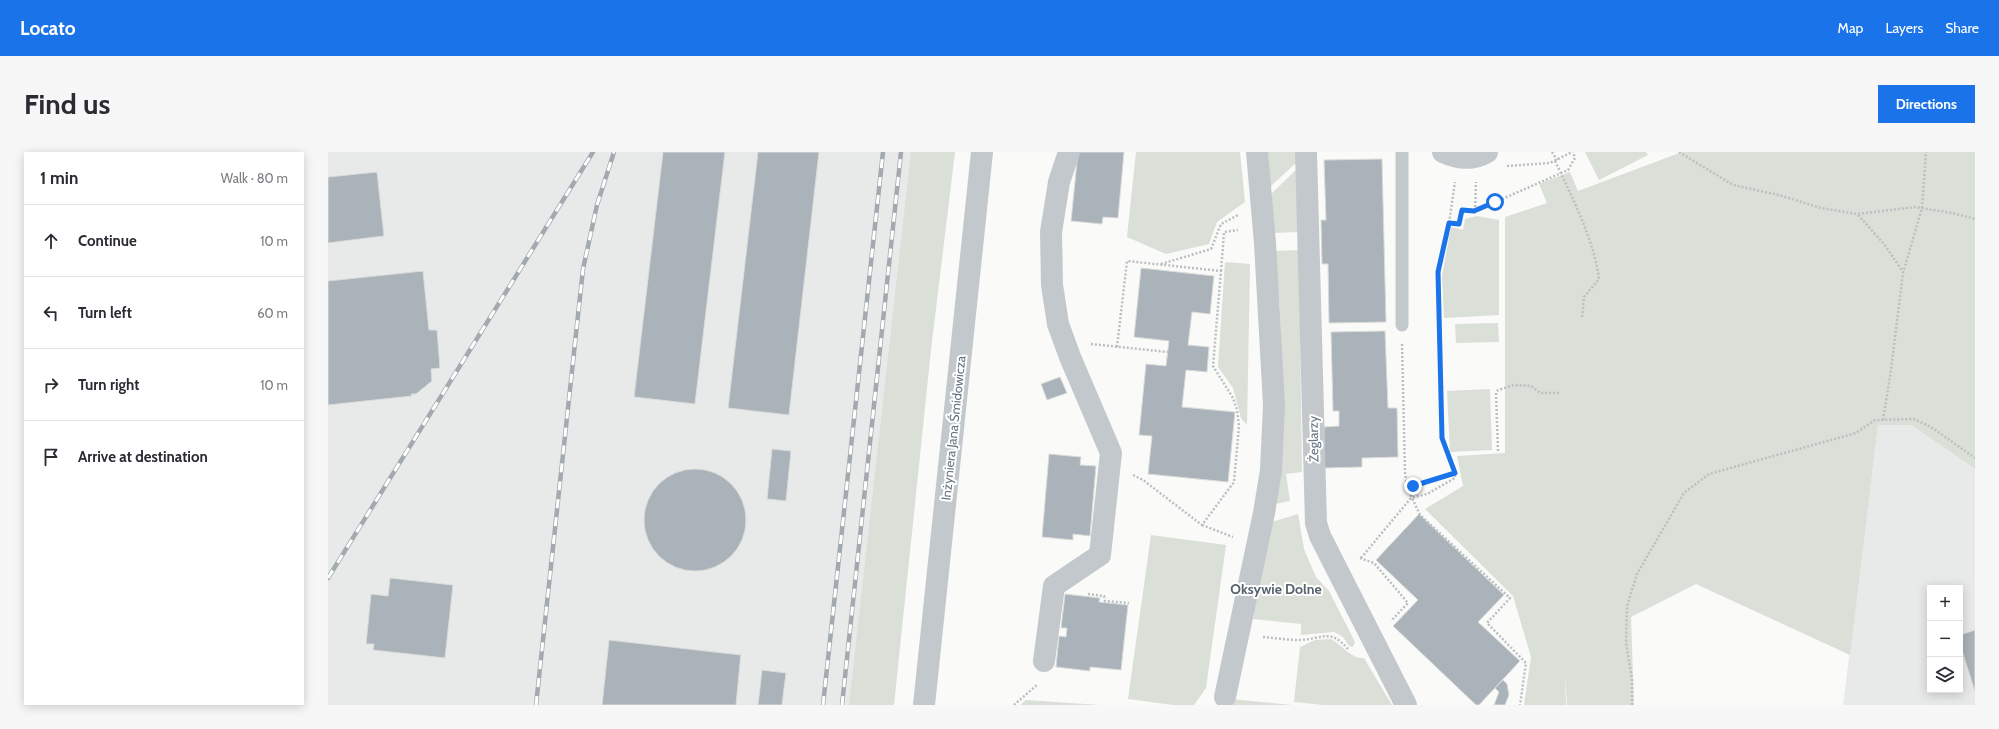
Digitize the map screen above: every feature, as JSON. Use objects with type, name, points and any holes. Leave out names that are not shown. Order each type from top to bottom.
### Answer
[{"type":"street","name":"Inżyniera Jana Śmidowicza","points":[[924,705],[982,152]]},
{"type":"street","points":[[1044,661],[1054,586],[1100,555],[1111,453],[1070,357],[1058,324],[1052,285],[1051,232],[1059,182],[1069,152]]},
{"type":"street","points":[[1225,696],[1264,513],[1271,470],[1274,405],[1265,243],[1257,152]]},
{"type":"street","name":"Żeglarzy","points":[[1306,152],[1316,522],[1323,542],[1406,705]]},
{"type":"street","points":[[1443,152],[1462,159],[1472,158],[1487,152]]},
{"type":"lane","points":[[1402,152],[1402,325]]},
{"type":"path","points":[[1449,223],[1459,224],[1462,210],[1474,211],[1568,170],[1575,158],[1572,152],[1557,160],[1552,152]]},
{"type":"path","points":[[1679,152],[1733,185],[1779,195],[1821,208],[1858,214],[1922,208],[1975,218]]},
{"type":"path","points":[[1882,420],[1903,273],[1922,208],[1926,152]]},
{"type":"path","points":[[1555,161],[1591,245],[1598,271],[1599,279],[1584,297],[1582,317]]},
{"type":"path","points":[[1474,211],[1477,174]]},
{"type":"path","points":[[1361,558],[1411,498],[1426,494],[1455,478],[1455,473],[1442,438],[1438,272],[1449,223],[1455,181]]},
{"type":"path","points":[[1160,264],[1211,249],[1221,224],[1243,212]]},
{"type":"path","points":[[1858,214],[1884,244],[1903,273]]},
{"type":"path","points":[[1202,525],[1234,482],[1239,426],[1237,410],[1233,398],[1213,366],[1224,232],[1244,230]]},
{"type":"path","points":[[1117,347],[1127,261],[1220,271]]},
{"type":"path","points":[[1402,325],[1405,472],[1407,487],[1420,515],[1510,598],[1487,623],[1526,663],[1520,705]]},
{"type":"path","points":[[1088,344],[1168,352]]},
{"type":"path","points":[[1498,451],[1496,393],[1498,390],[1514,385],[1531,386],[1540,393],[1561,393]]},
{"type":"path","points":[[1632,705],[1632,679],[1626,643],[1627,606],[1637,574],[1684,493],[1709,474],[1856,433],[1875,420],[1914,420],[1931,427],[1975,458]]},
{"type":"path","points":[[1407,487],[1455,473]]},
{"type":"path","points":[[1143,480],[1202,525],[1237,539]]},
{"type":"path","points":[[1355,557],[1374,563],[1408,603],[1388,625]]},
{"type":"path","points":[[1105,601],[1129,603]]},
{"type":"path","points":[[1238,635],[1298,640],[1330,636],[1337,638],[1349,650],[1359,652],[1372,660],[1386,665]]},
{"type":"path","points":[[1014,705],[1030,692]]},
{"type":"shaded area","points":[[328,152],[913,152],[853,705],[328,705]]},
{"type":"shaded area","points":[[911,152],[955,152],[931,350],[894,705],[849,705]]},
{"type":"shaded area","points":[[1136,152],[1240,152],[1245,202],[1217,222],[1209,244],[1166,254],[1127,237]]},
{"type":"shaded area","points":[[1268,152],[1297,152],[1298,161],[1270,187]]},
{"type":"shaded area","points":[[1585,152],[1646,152],[1648,155],[1599,180]]},
{"type":"shaded area","points":[[1682,152],[1975,152],[1975,469],[1911,425],[1878,425],[1850,655],[1696,584],[1631,617],[1634,705],[1567,705],[1565,675],[1566,705],[1524,705],[1531,657],[1513,596],[1425,509],[1463,486],[1457,456],[1505,453],[1505,217],[1547,203],[1539,184],[1570,172],[1578,191]]},
{"type":"shaded area","points":[[1297,169],[1299,232],[1274,233],[1271,194]]},
{"type":"shaded area","points":[[1477,216],[1499,220],[1499,315],[1444,318],[1442,276],[1451,227],[1463,230],[1465,219]]},
{"type":"shaded area","points":[[1299,250],[1302,472],[1286,474],[1290,501],[1270,505],[1282,405],[1280,309],[1275,251]]},
{"type":"shaded area","points":[[1225,262],[1250,264],[1247,425],[1241,418],[1233,388],[1218,367]]},
{"type":"shaded area","points":[[1498,323],[1499,342],[1456,343],[1455,324]]},
{"type":"shaded area","points":[[1490,389],[1492,450],[1450,452],[1447,391]]},
{"type":"shaded area","points":[[1878,425],[1911,425],[1975,469],[1975,705],[1843,705]]},
{"type":"shaded area","points":[[1298,514],[1304,549],[1316,577],[1329,591],[1355,642],[1353,647],[1349,646],[1343,637],[1334,632],[1301,635],[1301,624],[1253,619],[1265,524]]},
{"type":"shaded area","points":[[1151,535],[1226,545],[1206,688],[1194,705],[1173,705],[1128,699]]},
{"type":"shaded area","points":[[1331,639],[1351,654],[1359,658],[1364,658],[1392,705],[1323,705],[1294,702],[1300,647],[1315,640]]},
{"type":"shaded area","points":[[1230,699],[1292,705],[1227,705]]},
{"type":"shaded area","points":[[1026,700],[1100,705],[1020,705]]},
{"type":"building","points":[[663,152],[725,152],[695,404],[634,397]]},
{"type":"building","points":[[758,152],[819,152],[789,415],[728,408]]},
{"type":"building","points":[[1078,152],[1124,152],[1118,218],[1103,217],[1102,224],[1071,221]]},
{"type":"building","points":[[1382,159],[1386,322],[1329,323],[1328,264],[1322,264],[1321,220],[1326,220],[1324,160]]},
{"type":"building","points":[[377,172],[384,236],[328,243],[328,177]]},
{"type":"building","points":[[1141,268],[1214,276],[1210,314],[1192,312],[1188,345],[1209,347],[1207,372],[1186,370],[1182,407],[1235,412],[1228,482],[1148,474],[1152,436],[1139,435],[1146,364],[1166,366],[1169,341],[1134,337]]},
{"type":"building","points":[[423,271],[429,330],[437,330],[440,368],[431,369],[432,381],[416,394],[411,394],[412,396],[328,405],[328,281]]},
{"type":"building","points":[[1385,331],[1388,408],[1397,408],[1398,457],[1362,458],[1362,467],[1324,468],[1324,427],[1339,426],[1339,411],[1333,411],[1331,332]]},
{"type":"building","points":[[1060,377],[1067,393],[1047,400],[1041,384]]},
{"type":"building","points":[[772,449],[791,451],[786,501],[767,499]]},
{"type":"building","points":[[1049,454],[1081,457],[1080,465],[1096,466],[1090,536],[1073,534],[1073,540],[1042,537]]},
{"type":"building","points":[[695,469],[715,473],[723,477],[731,484],[738,492],[742,500],[746,520],[742,540],[738,548],[731,556],[723,563],[715,567],[695,571],[675,567],[667,563],[659,556],[652,548],[648,540],[644,520],[648,500],[652,492],[659,484],[667,477],[675,473]]},
{"type":"building","points":[[1419,514],[1504,595],[1478,622],[1520,661],[1479,705],[1476,705],[1393,626],[1418,600],[1376,560]]},
{"type":"building","points":[[390,578],[453,585],[445,658],[373,650],[374,644],[366,644],[371,594],[388,596]]},
{"type":"building","points":[[1065,594],[1100,598],[1099,602],[1128,605],[1121,670],[1090,667],[1090,671],[1056,667],[1059,636],[1066,637],[1067,628],[1061,628]]},
{"type":"building","points":[[1975,630],[1975,692],[1963,654],[1963,634]]},
{"type":"building","points":[[609,640],[741,655],[736,705],[602,705]]},
{"type":"building","points":[[762,670],[786,673],[782,705],[758,705]]},
{"type":"building","points":[[1503,680],[1507,684],[1509,695],[1505,705],[1494,705],[1499,692],[1495,688]]},
{"type":"railway","points":[[328,578],[593,152]]},
{"type":"railway","points":[[536,705],[583,269],[597,205],[614,152]]},
{"type":"railway","points":[[823,705],[883,152]]},
{"type":"railway","points":[[842,705],[901,152]]},
{"type":"district","name":"Oksywie Dolne","points":[[1276,589]]},
{"type":"route","points":[[1413,486],[1455,473],[1442,438],[1438,272],[1449,223],[1459,224],[1462,210],[1474,211],[1495,202]]}]
